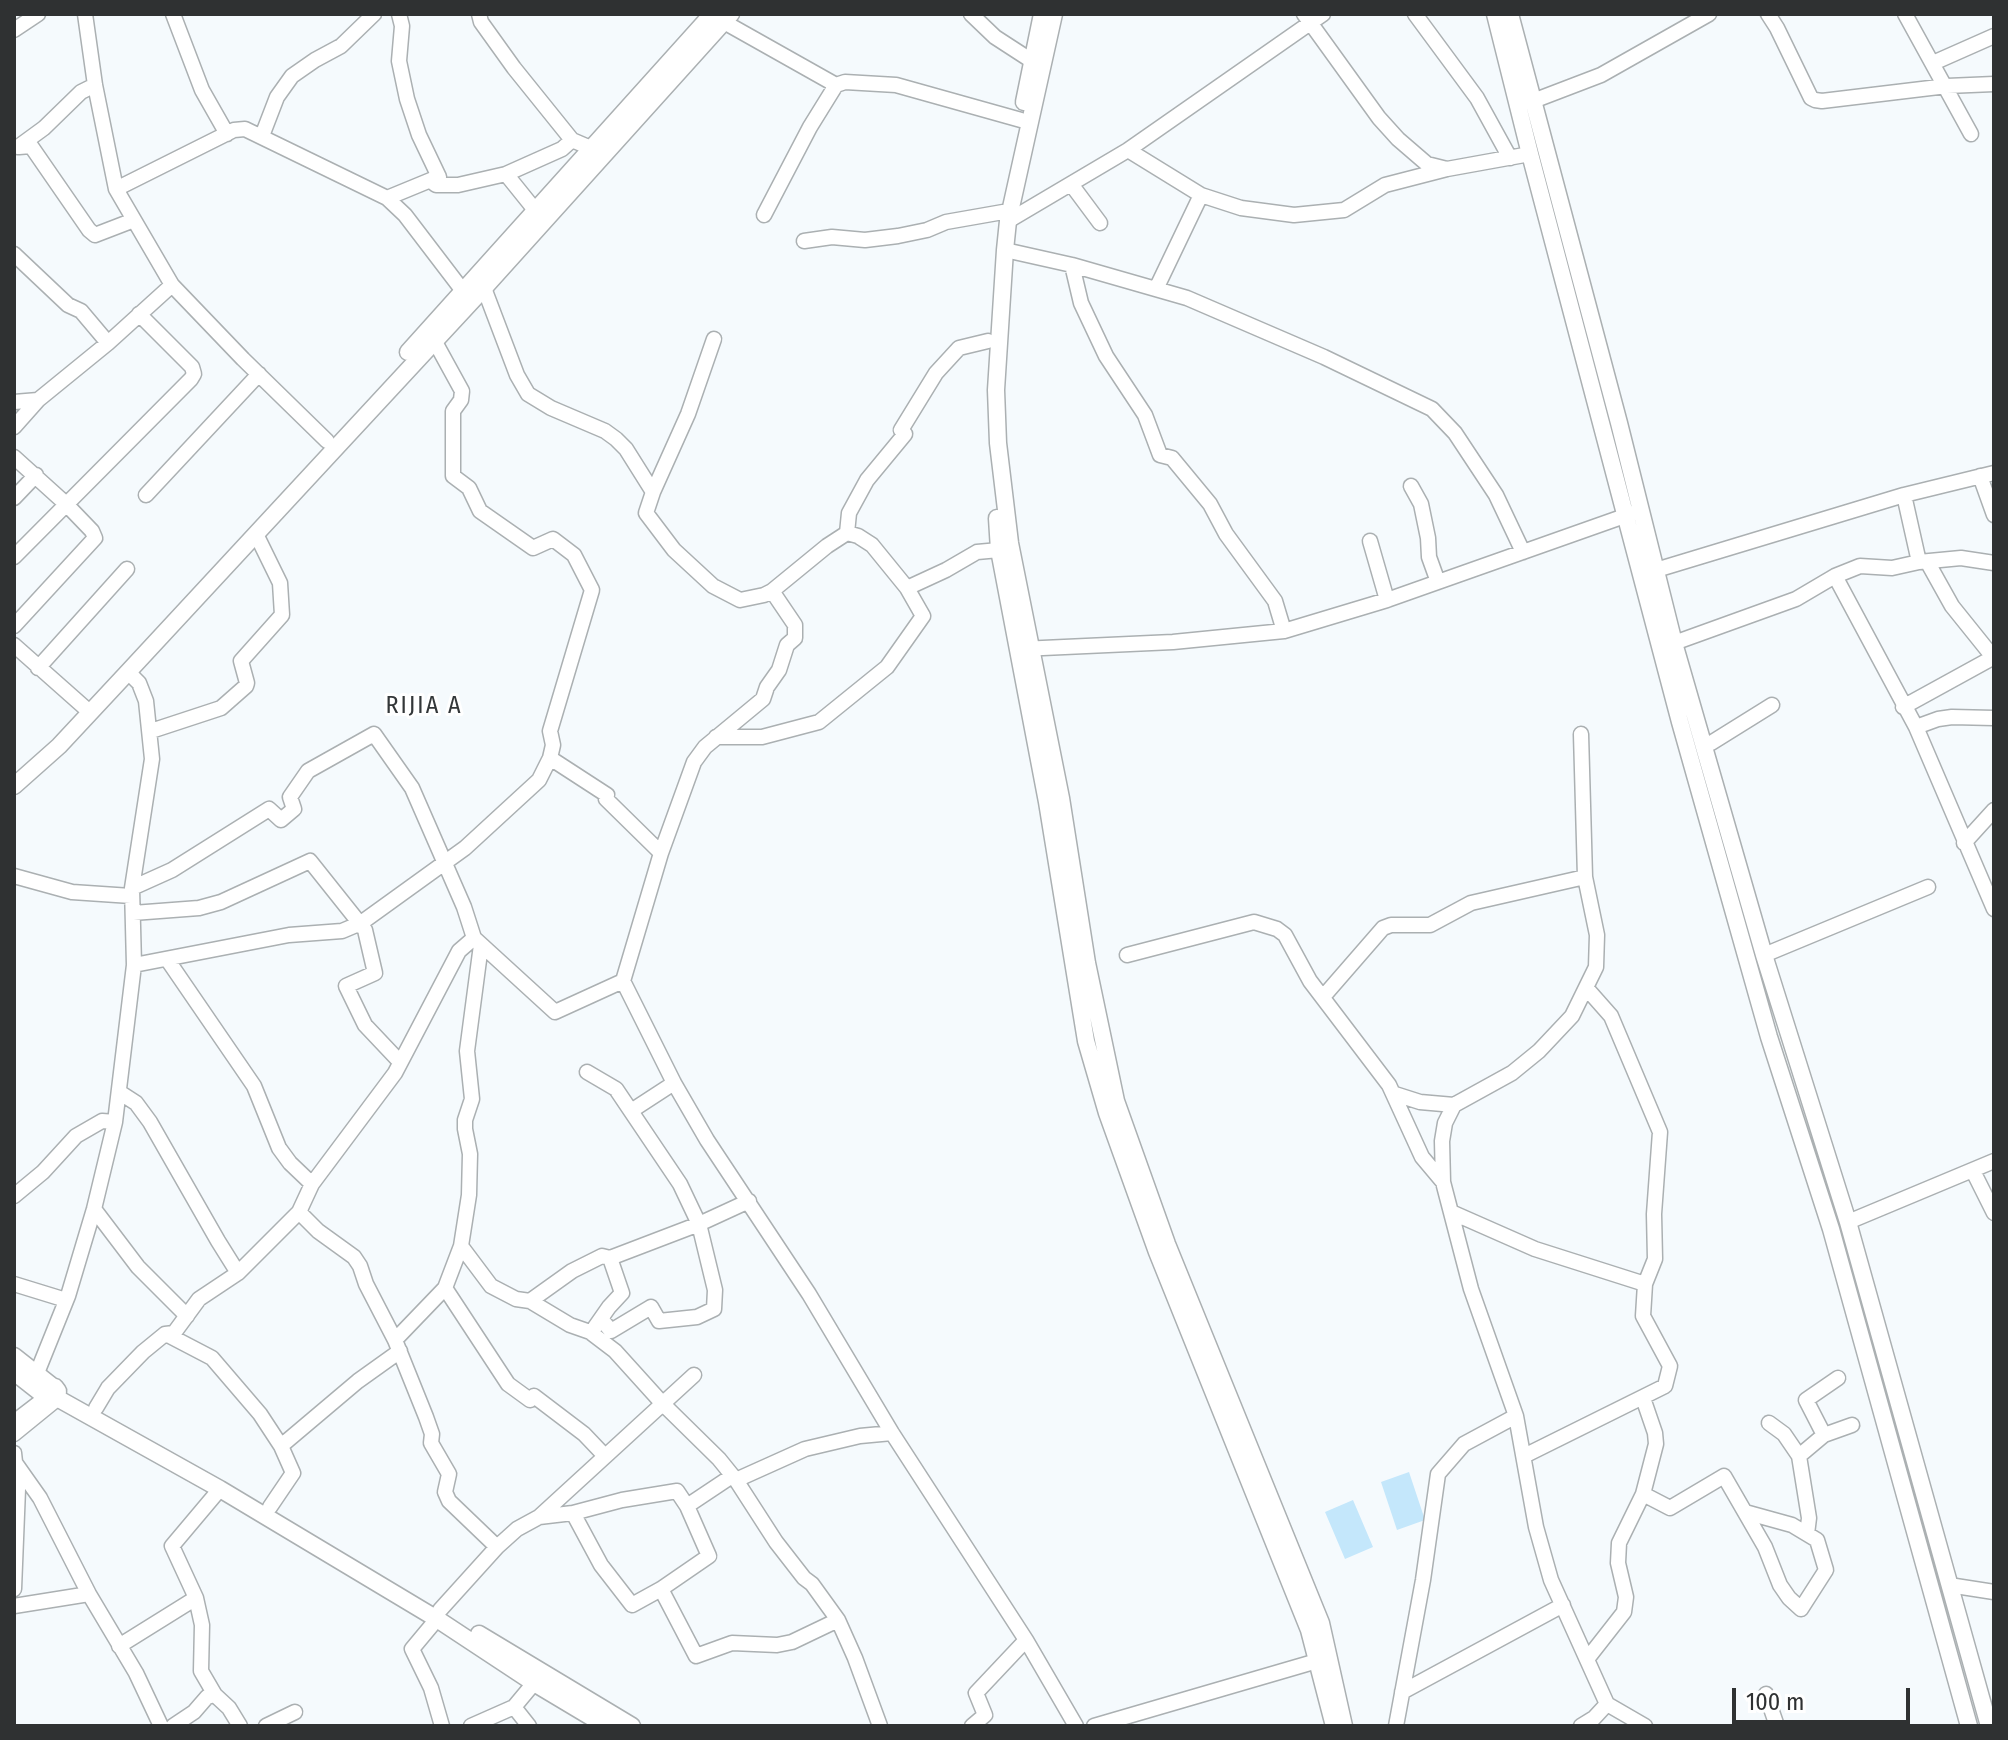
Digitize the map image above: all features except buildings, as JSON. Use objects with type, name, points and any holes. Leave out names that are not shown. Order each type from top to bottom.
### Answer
[{"type":"main road","points":[[1042,14],[1021,120],[988,341],[986,387],[989,448],[999,550],[1061,798],[1087,963],[1116,1101],[1167,1244],[1321,1623],[1344,1726]]},
{"type":"main road","points":[[1054,14],[1006,216],[996,390],[998,443],[1023,649],[1086,1041],[1103,1100],[1162,1266],[1309,1630],[1334,1726]]},
{"type":"main road","points":[[1495,14],[1530,154],[1633,513],[1656,570],[1764,955],[1848,1222],[1989,1726]]},
{"type":"main road","points":[[1510,14],[1633,513],[1680,722],[1769,1037],[1831,1229],[1969,1726]]},
{"type":"main road","points":[[14,772],[84,707],[535,210],[717,16]]},
{"type":"main road","points":[[14,786],[59,746],[484,288],[717,16]]},
{"type":"main road","points":[[14,1356],[37,1373],[51,1393],[96,1408],[270,1507],[438,1614],[534,1683],[606,1726]]},
{"type":"main road","points":[[14,1372],[632,1726]]},
{"type":"street","points":[[14,30],[38,14]]},
{"type":"street","points":[[85,14],[95,85],[116,189],[172,285],[327,441]]},
{"type":"street","points":[[173,14],[202,90],[227,134]]},
{"type":"street","points":[[262,136],[277,97],[292,76],[341,46],[374,14]]},
{"type":"street","points":[[399,14],[402,26],[399,61],[407,99],[419,135],[439,177]]},
{"type":"street","points":[[479,14],[481,22],[514,68],[572,140],[593,149]]},
{"type":"street","points":[[971,14],[995,37],[1032,61]]},
{"type":"street","points":[[1415,14],[1477,98],[1510,158]]},
{"type":"street","points":[[1533,101],[1601,75],[1709,14]]},
{"type":"street","points":[[1768,14],[1811,98],[1822,101],[1947,86],[1994,84]]},
{"type":"street","points":[[1905,14],[1971,134]]},
{"type":"street","points":[[717,16],[836,85]]},
{"type":"street","points":[[804,241],[832,237],[865,240],[898,236],[946,222],[1006,216],[1071,184],[1128,150],[1313,17],[1398,139],[1427,164],[1447,169]]},
{"type":"street","points":[[1933,63],[1994,36]]},
{"type":"street","points":[[764,215],[797,148],[836,85],[864,81],[896,85],[1021,120]]},
{"type":"street","points":[[16,148],[44,128],[81,92],[95,85]]},
{"type":"street","points":[[116,189],[227,134],[245,129],[387,198],[405,215],[463,291]]},
{"type":"street","points":[[439,177],[432,182],[436,185],[458,185],[506,174],[562,149],[572,140]]},
{"type":"street","points":[[16,148],[31,146],[95,235],[134,220]]},
{"type":"street","points":[[1128,150],[1201,195],[1241,208],[1294,215],[1344,210],[1385,185],[1447,169],[1530,154]]},
{"type":"street","points":[[506,174],[535,210]]},
{"type":"street","points":[[387,198],[439,177]]},
{"type":"street","points":[[1071,184],[1100,223]]},
{"type":"street","points":[[1156,289],[1201,195]]},
{"type":"street","points":[[1005,250],[1072,265],[1187,298],[1311,351],[1432,409],[1455,433],[1496,495],[1523,552]]},
{"type":"street","points":[[14,254],[68,305],[81,311],[108,343]]},
{"type":"street","points":[[1072,265],[1081,303],[1106,356],[1145,415],[1160,455],[1172,458],[1210,504],[1226,534],[1275,601],[1284,631]]},
{"type":"street","points":[[14,427],[38,400],[172,285]]},
{"type":"street","points":[[484,288],[517,375],[528,394],[616,439],[626,449],[653,492]]},
{"type":"street","points":[[14,557],[194,374],[192,367],[139,314]]},
{"type":"street","points":[[714,339],[688,414],[646,513],[686,564],[713,586],[740,600],[772,591],[847,533],[858,536],[872,545],[907,588],[923,616],[887,667],[819,722],[762,737],[716,737]]},
{"type":"street","points":[[134,965],[289,935],[342,931],[361,923],[445,864],[539,780],[550,758],[554,712],[592,590],[574,555],[553,539],[533,548],[480,511],[469,488],[453,476],[453,411],[461,400],[462,391],[434,340]]},
{"type":"street","points":[[847,533],[849,513],[867,480],[905,434],[901,430],[936,373],[959,348],[988,341]]},
{"type":"street","points":[[146,495],[259,374]]},
{"type":"street","points":[[14,402],[38,400]]},
{"type":"street","points":[[14,457],[66,504],[95,538],[14,626]]},
{"type":"street","points":[[14,498],[36,475]]},
{"type":"street","points":[[1656,570],[1904,495],[1987,475],[1994,515]]},
{"type":"street","points":[[1411,486],[1421,504],[1429,557],[1438,582]]},
{"type":"street","points":[[1903,707],[1994,657],[1952,606],[1923,562],[1904,495]]},
{"type":"street","points":[[1023,649],[1173,642],[1284,631],[1387,600],[1633,513]]},
{"type":"street","points":[[151,731],[221,708],[246,686],[241,661],[282,615],[281,585],[256,534]]},
{"type":"street","points":[[1370,541],[1387,600]]},
{"type":"street","points":[[907,588],[977,552],[999,550]]},
{"type":"street","points":[[1674,643],[1796,599],[1835,576],[1860,566],[1892,568],[1946,559],[1990,559]]},
{"type":"street","points":[[38,668],[127,569]]},
{"type":"street","points":[[1835,576],[1916,727],[1964,843],[1990,880],[1994,909]]},
{"type":"street","points":[[772,591],[797,633],[787,645],[779,670],[763,699],[716,737],[694,762],[661,853],[623,981],[674,1083],[718,1158],[809,1294],[892,1433],[1026,1640],[1076,1726]]},
{"type":"street","points":[[14,645],[84,707]]},
{"type":"street","points":[[37,1373],[66,1300],[94,1209],[119,1092],[134,965],[131,892],[150,781],[151,731],[143,692],[128,672]]},
{"type":"street","points":[[1711,743],[1772,705]]},
{"type":"street","points":[[1916,727],[1952,717],[1994,718]]},
{"type":"street","points":[[14,876],[72,892],[131,892],[269,809],[281,820],[294,809],[290,797],[308,771],[374,734],[412,788],[478,942],[555,1012],[623,981]]},
{"type":"street","points":[[1395,1094],[1420,1102],[1454,1105],[1512,1073],[1539,1051],[1572,1016],[1588,990],[1596,967],[1597,935],[1585,877],[1581,734]]},
{"type":"street","points":[[550,758],[607,795],[606,799],[661,853]]},
{"type":"street","points":[[1964,843],[1994,810]]},
{"type":"street","points":[[133,913],[199,908],[221,902],[310,861],[365,930],[375,973],[346,986],[365,1025],[400,1062]]},
{"type":"street","points":[[1323,997],[1383,928],[1391,925],[1430,925],[1471,903],[1585,877]]},
{"type":"street","points":[[1764,955],[1928,887]]},
{"type":"street","points":[[1127,955],[1254,922],[1265,924],[1285,935],[1310,981],[1395,1094],[1422,1157],[1443,1182]]},
{"type":"street","points":[[96,1408],[116,1379],[165,1334],[174,1333],[205,1293],[238,1273],[299,1212],[312,1184],[372,1106],[400,1062],[459,951],[478,942]]},
{"type":"street","points":[[281,1446],[304,1424],[354,1387],[398,1346],[445,1288],[461,1246],[469,1195],[470,1154],[465,1120],[472,1099],[467,1051],[478,942]]},
{"type":"street","points":[[167,959],[254,1086],[279,1148],[312,1184]]},
{"type":"street","points":[[1524,1456],[1665,1386],[1670,1366],[1643,1316],[1645,1284],[1655,1259],[1654,1214],[1660,1132],[1611,1016],[1588,990]]},
{"type":"street","points":[[587,1072],[616,1089],[680,1184],[699,1224],[715,1290],[714,1309],[697,1317],[659,1321],[651,1307],[611,1331],[602,1320]]},
{"type":"street","points":[[631,1111],[674,1083]]},
{"type":"street","points":[[119,1092],[136,1103],[150,1122],[238,1273]]},
{"type":"street","points":[[1454,1105],[1445,1123],[1442,1141],[1443,1182],[1471,1289],[1516,1416],[1536,1527],[1551,1580],[1607,1704],[1645,1726]]},
{"type":"street","points":[[14,1196],[43,1172],[76,1136],[102,1121],[115,1122]]},
{"type":"street","points":[[1848,1222],[1994,1161]]},
{"type":"street","points":[[1973,1171],[1994,1213]]},
{"type":"street","points":[[530,1301],[572,1271],[602,1256],[610,1258],[749,1201]]},
{"type":"street","points":[[94,1209],[138,1267],[187,1316]]},
{"type":"street","points":[[299,1212],[318,1231],[354,1257],[398,1346],[432,1434],[431,1443],[449,1474],[445,1492],[449,1501],[497,1547]]},
{"type":"street","points":[[1451,1212],[1535,1249],[1645,1284]]},
{"type":"street","points":[[461,1246],[491,1286],[516,1299],[530,1301],[570,1325],[590,1332],[615,1351],[734,1478],[776,1542],[838,1620],[880,1726]]},
{"type":"street","points":[[590,1332],[622,1293],[610,1258]]},
{"type":"street","points":[[14,1284],[66,1300]]},
{"type":"street","points":[[445,1288],[508,1384],[530,1400],[534,1396],[584,1434],[604,1455]]},
{"type":"street","points":[[165,1334],[212,1358],[260,1414],[281,1446],[293,1473],[270,1507]]},
{"type":"street","points":[[442,1726],[431,1688],[412,1649],[438,1614],[497,1547],[517,1529],[539,1517],[694,1375]]},
{"type":"street","points":[[1824,1435],[1806,1400],[1838,1378]]},
{"type":"street","points":[[14,1422],[51,1393]]},
{"type":"street","points":[[14,1434],[51,1393]]},
{"type":"street","points":[[1588,1658],[1624,1612],[1626,1597],[1618,1563],[1619,1543],[1643,1494],[1656,1444],[1643,1398]]},
{"type":"street","points":[[1396,1726],[1423,1580],[1438,1474],[1464,1444],[1516,1416]]},
{"type":"street","points":[[1769,1423],[1784,1434],[1799,1456],[1809,1518],[1807,1534]]},
{"type":"street","points":[[1799,1456],[1824,1435],[1852,1425]]},
{"type":"street","points":[[687,1506],[734,1478],[805,1449],[860,1436],[892,1433]]},
{"type":"street","points":[[14,1589],[18,1489],[15,1458]]},
{"type":"street","points":[[15,1458],[136,1673],[161,1726]]},
{"type":"street","points":[[1643,1494],[1670,1508],[1724,1476],[1780,1585],[1801,1609],[1826,1570],[1817,1540],[1792,1525],[1745,1512]]},
{"type":"street","points":[[220,1489],[172,1546],[196,1598],[202,1625],[201,1671],[215,1695],[229,1708],[240,1726]]},
{"type":"street","points":[[539,1517],[677,1491],[709,1556],[632,1605],[601,1565],[573,1513]]},
{"type":"street","points":[[1949,1585],[1994,1592]]},
{"type":"street","points":[[661,1589],[696,1656],[732,1643],[777,1645],[792,1642],[838,1620]]},
{"type":"street","points":[[14,1606],[89,1594]]},
{"type":"street","points":[[119,1646],[196,1598]]},
{"type":"street","points":[[1402,1692],[1563,1605]]},
{"type":"street","points":[[972,1726],[985,1715],[976,1693],[1026,1640]]},
{"type":"street","points":[[1094,1726],[1317,1661]]},
{"type":"street","points":[[471,1726],[514,1707],[534,1683]]},
{"type":"street","points":[[1766,1694],[1777,1726]]},
{"type":"street","points":[[173,1726],[194,1712],[207,1697],[215,1695]]},
{"type":"street","points":[[1581,1726],[1607,1704]]},
{"type":"street","points":[[514,1707],[529,1726]]},
{"type":"street","points":[[266,1726],[295,1712]]},
{"type":"shaded area","points":[[1409,1472],[1425,1520],[1397,1530],[1381,1482]]},
{"type":"shaded area","points":[[1353,1500],[1373,1547],[1345,1559],[1325,1512]]},
{"type":"district","name":"RIJIA A","points":[[424,706]]}]
